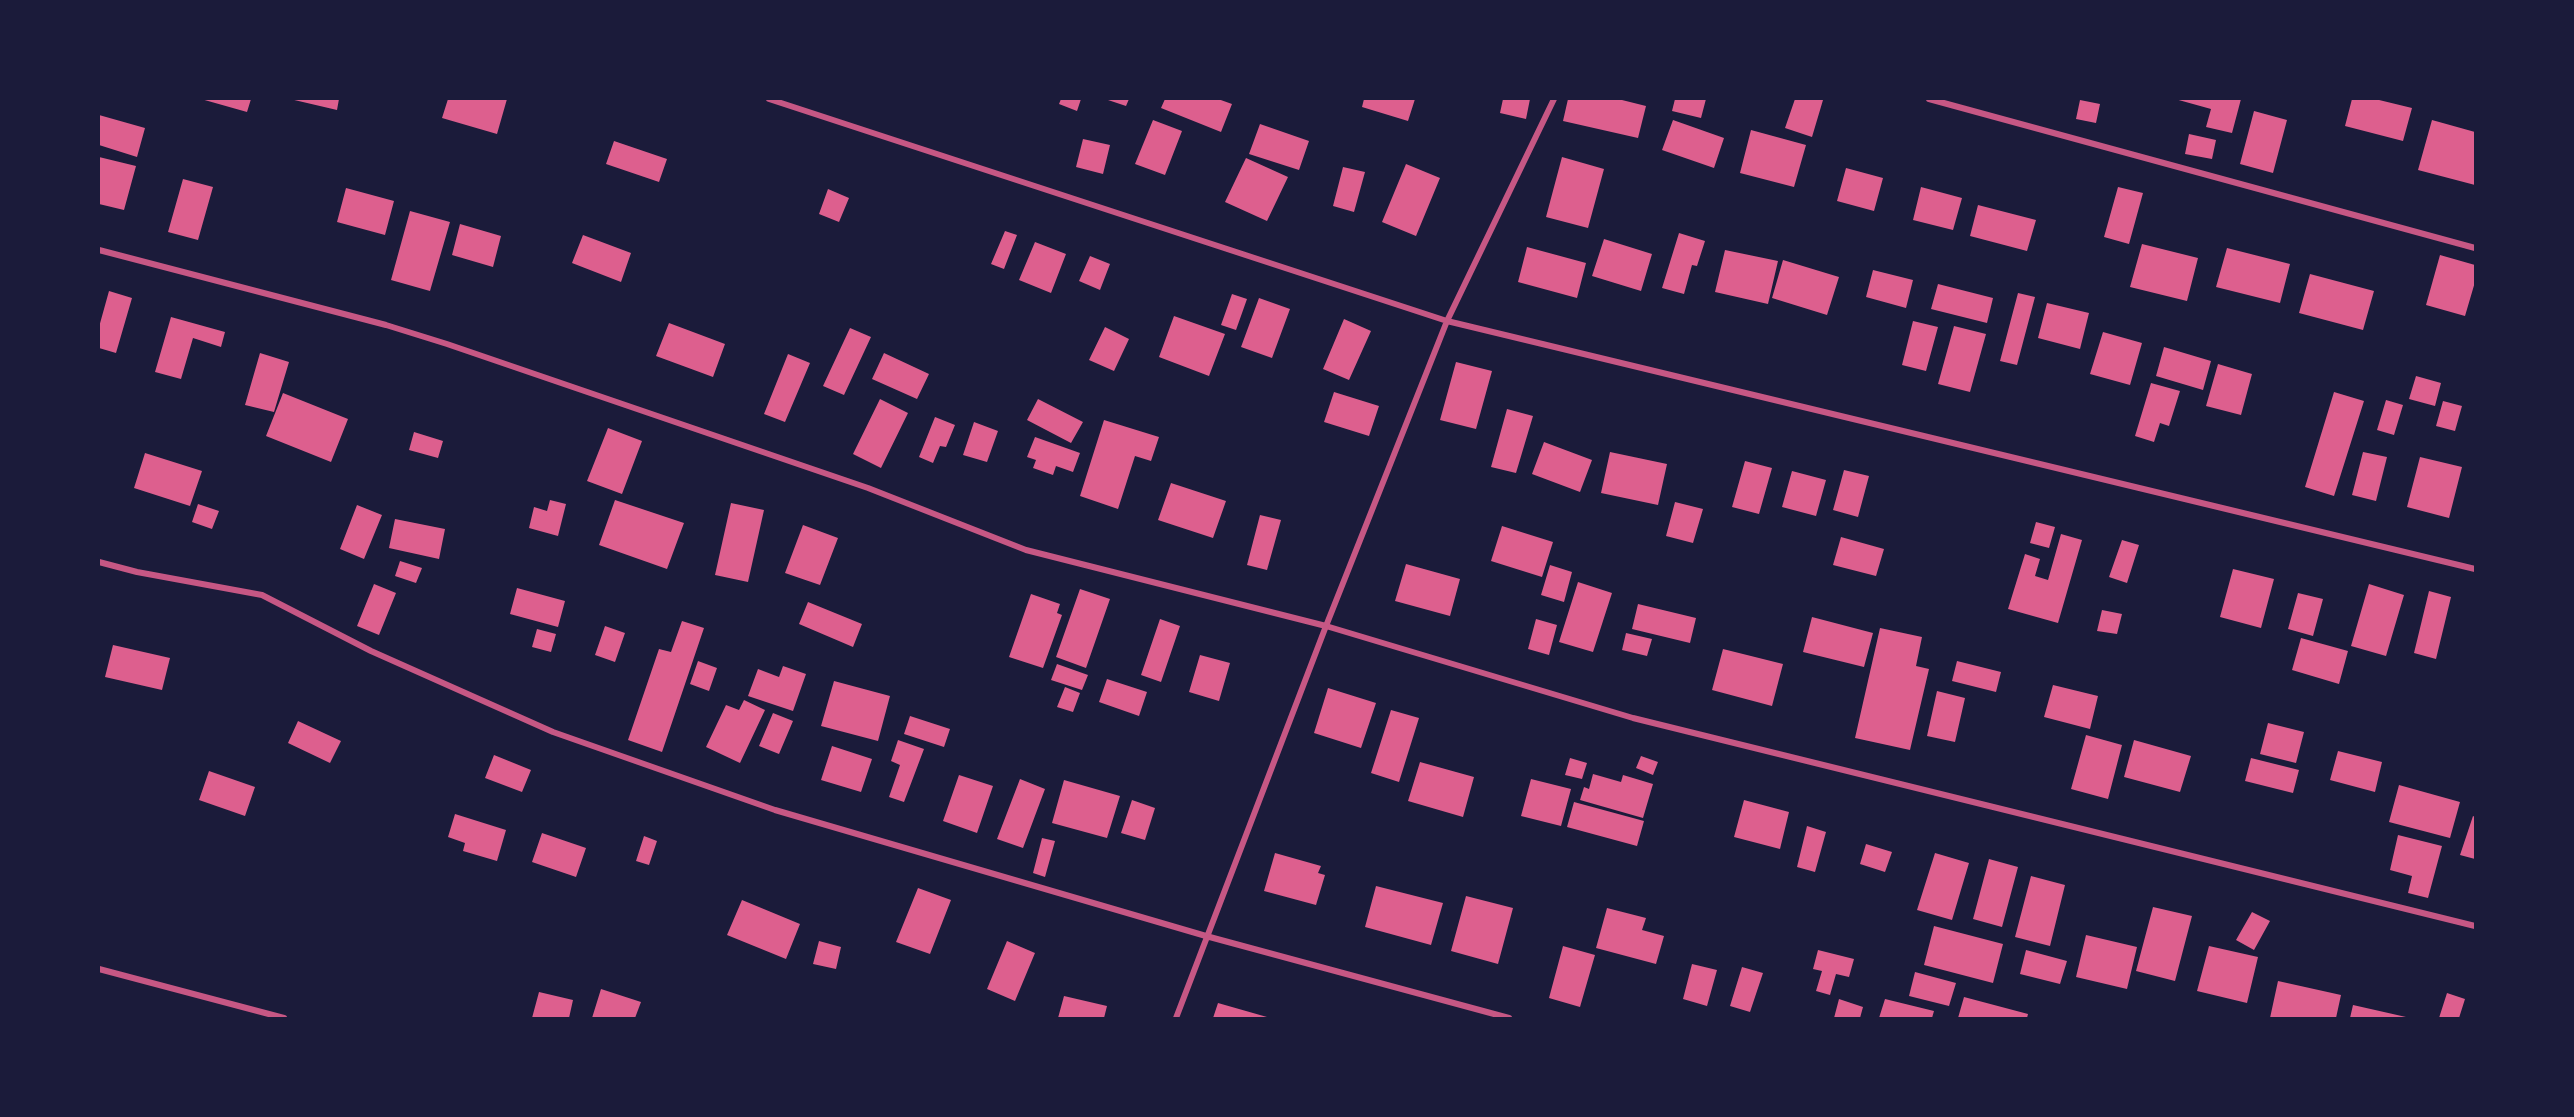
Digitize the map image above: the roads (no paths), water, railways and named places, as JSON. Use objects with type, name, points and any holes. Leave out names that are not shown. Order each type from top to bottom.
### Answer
[{"type":"street","points":[[769,99],[1447,321],[2475,569]]},
{"type":"street","points":[[1176,1018],[1326,626],[1447,321],[1554,99]]},
{"type":"street","points":[[1929,99],[2475,248]]},
{"type":"street","points":[[99,250],[386,325],[447,344],[868,488],[1026,550],[1326,626],[1633,718],[2475,926]]},
{"type":"street","points":[[99,562],[137,572],[262,595],[371,651],[553,732],[775,810],[1206,936],[1509,1018]]},
{"type":"street","points":[[99,969],[284,1018]]}]
